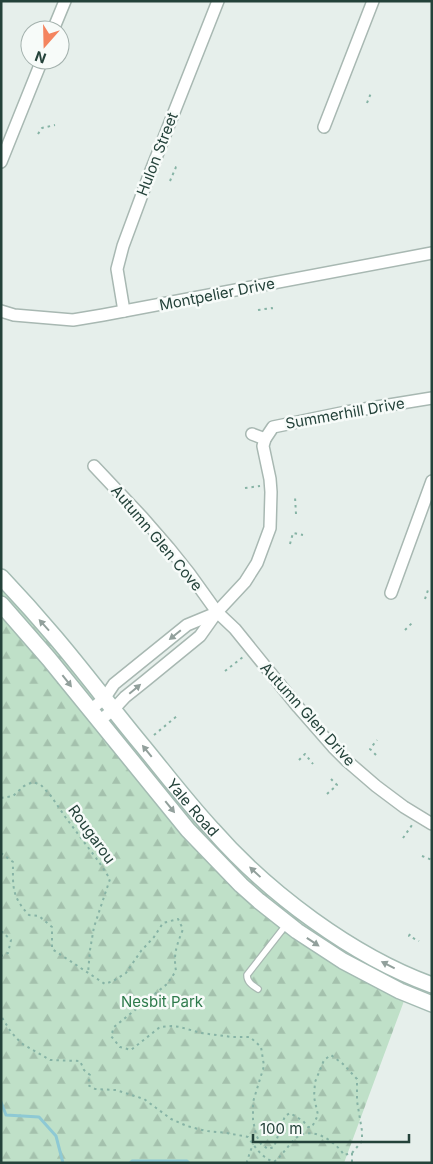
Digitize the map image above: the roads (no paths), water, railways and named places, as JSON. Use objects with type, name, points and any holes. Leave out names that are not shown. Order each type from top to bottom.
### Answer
[{"type":"main road","name":"Yale Road","points":[[1,577],[54,637],[211,829],[229,848],[297,908],[344,940],[381,962],[432,985]]},
{"type":"main road","name":"Yale Road","points":[[1,604],[49,658],[188,830],[241,885],[287,924],[325,950],[361,972],[400,992],[432,1004]]},
{"type":"street","points":[[58,20],[65,1]]},
{"type":"street","name":"Hulon Street","points":[[124,311],[117,269],[123,246],[218,1]]},
{"type":"street","points":[[324,127],[373,1]]},
{"type":"street","points":[[1,162],[38,70]]},
{"type":"street","name":"Montpelier Drive","points":[[1,311],[14,315],[73,320],[432,253]]},
{"type":"street","name":"Summerhill Drive","points":[[265,439],[273,427],[285,423],[432,398]]},
{"type":"street","points":[[94,715],[108,704],[126,697],[200,636],[217,612],[245,582],[254,569],[270,528],[272,492],[263,446],[265,439],[252,434]]},
{"type":"street","name":"Autumn Glen Cove","points":[[94,466],[169,548],[217,612]]},
{"type":"street","points":[[391,592],[432,481]]},
{"type":"street","points":[[108,704],[114,684],[187,625],[217,612]]},
{"type":"street","name":"Autumn Glen Drive","points":[[217,612],[234,629],[298,707],[348,761],[391,797],[432,824]]},
{"type":"lane","points":[[258,989],[247,980],[247,975],[287,924]]},
{"type":"waterway","points":[[1,1102],[6,1115],[39,1117],[56,1136],[63,1163]]},
{"type":"waterway","points":[[130,1163],[132,1161],[187,1161],[189,1163]]},
{"type":"park label","name":"Nesbit Park","points":[[162,1001]]}]
